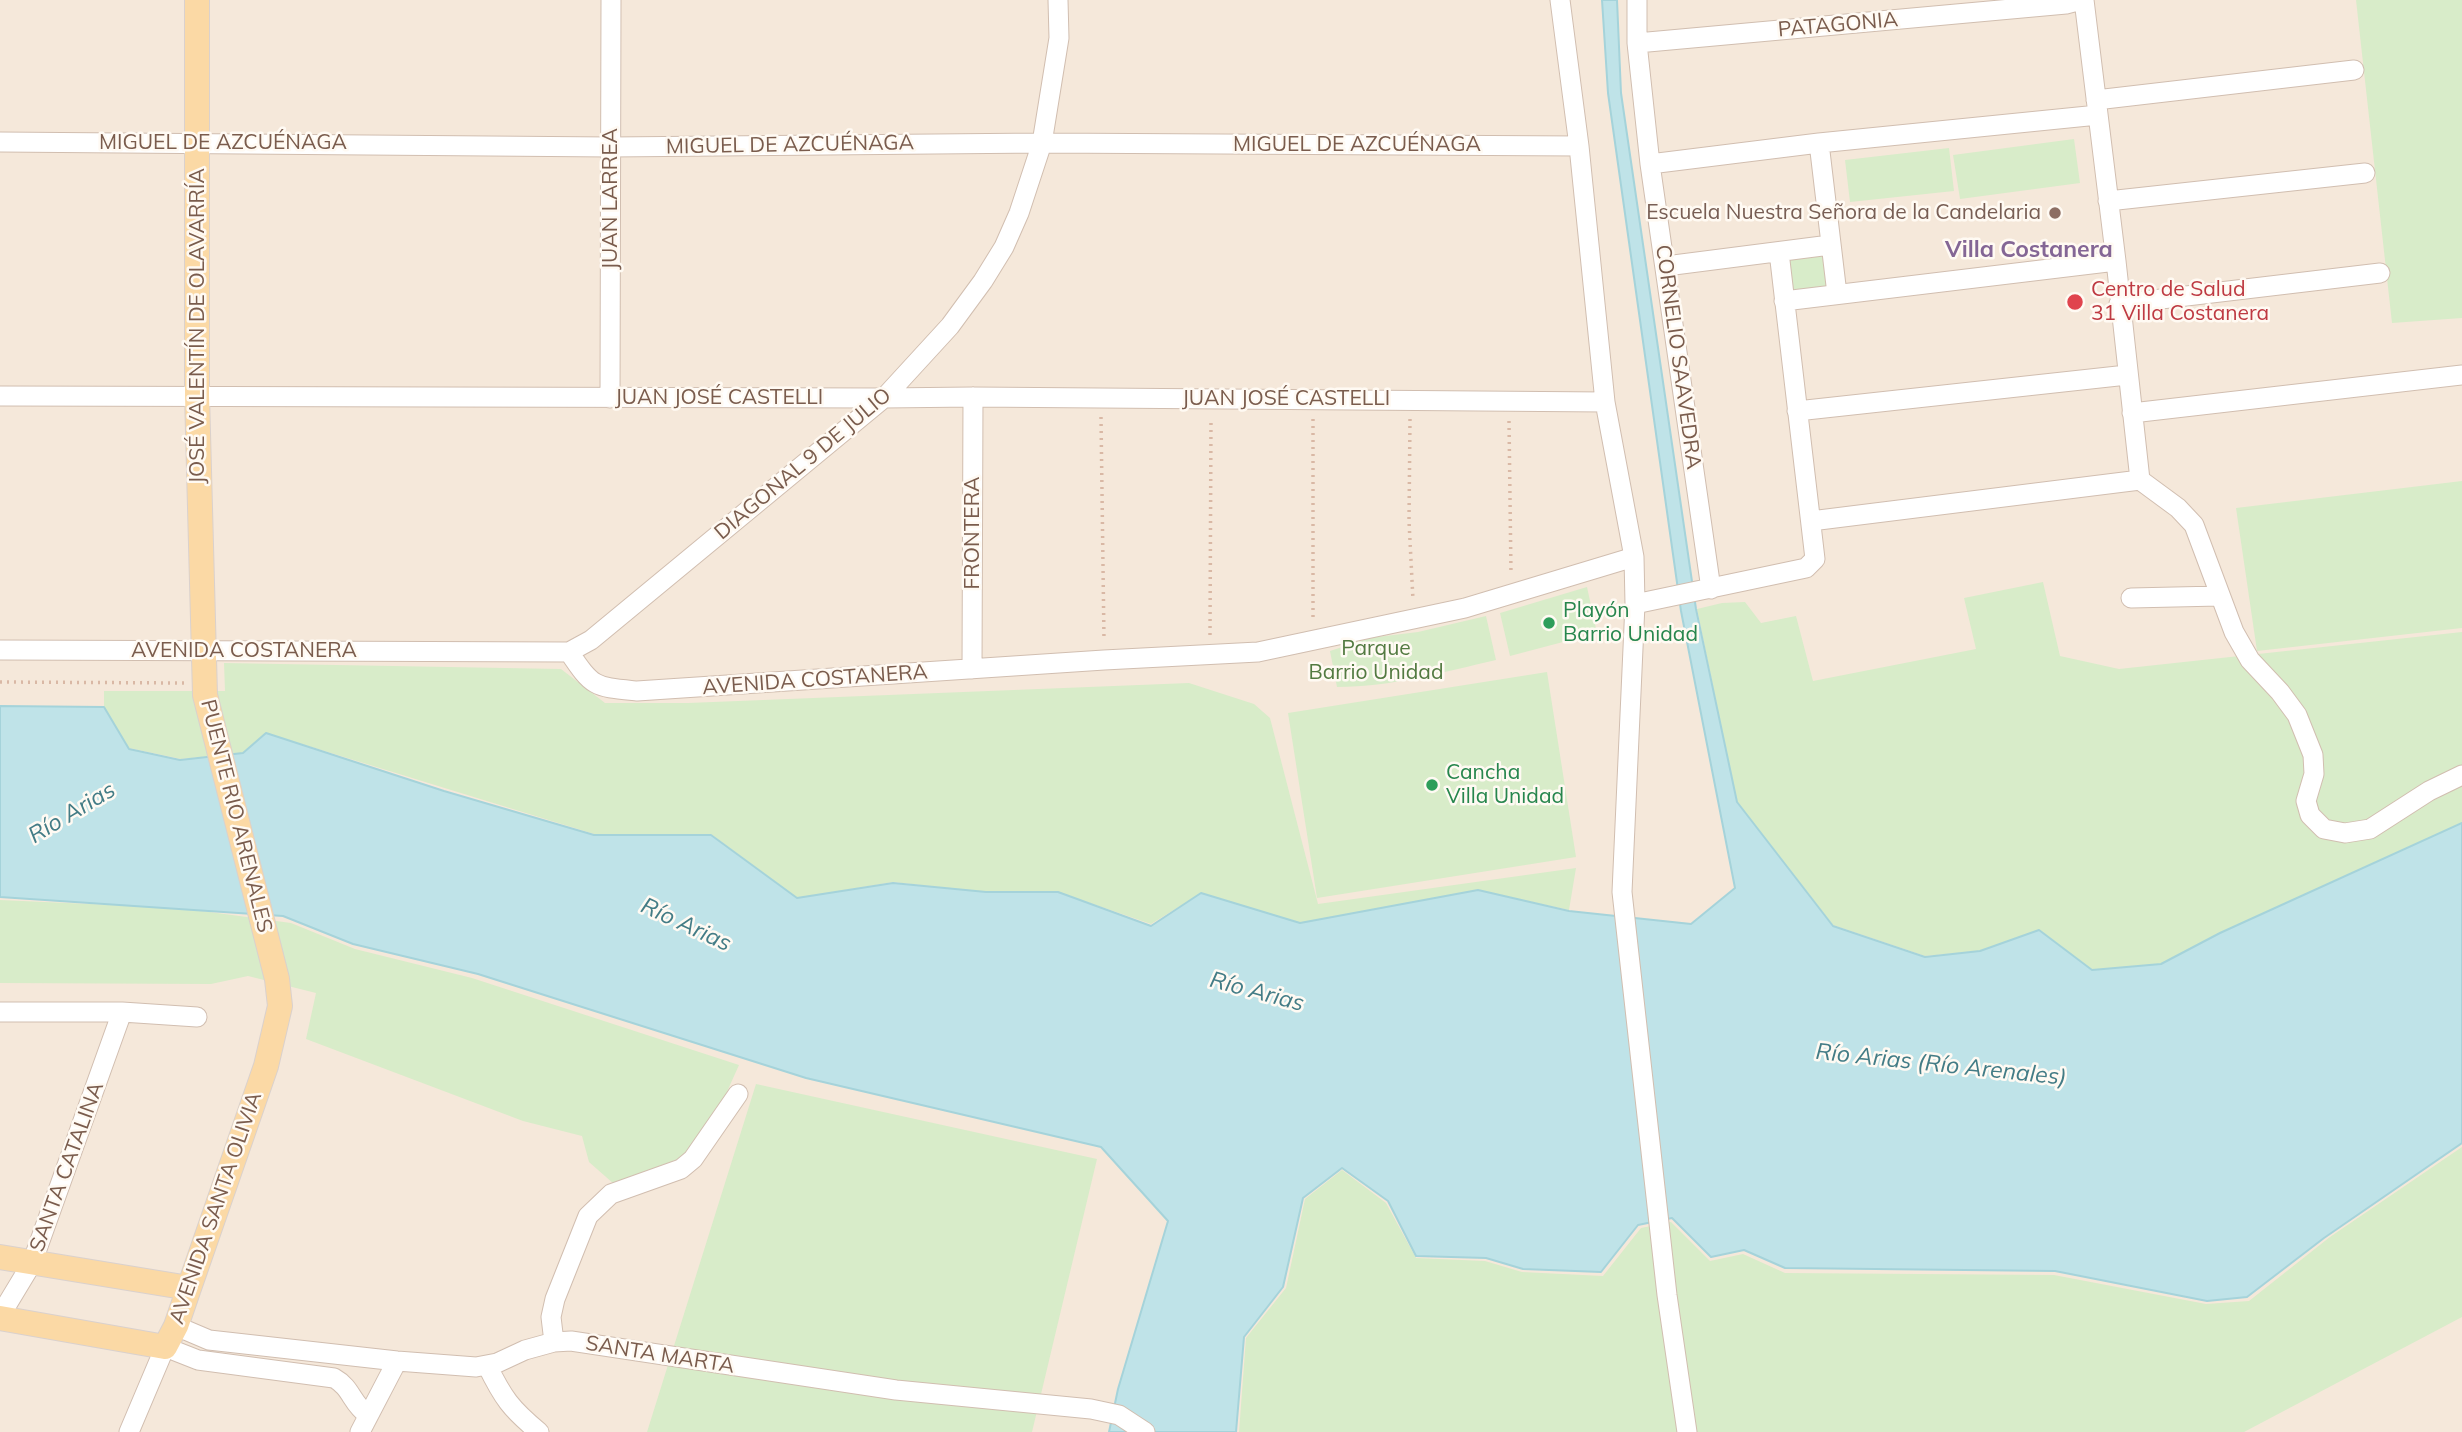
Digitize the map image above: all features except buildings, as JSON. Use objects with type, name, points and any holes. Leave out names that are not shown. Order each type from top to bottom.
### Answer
[{"type":"main road","name":"JOSÉ VALENTÍN DE OLAVARRÍA","points":[[197,0],[197,396],[203,652]]},
{"type":"main road","name":"PUENTE RIO ARENALES","points":[[203,652],[205,689],[277,979]]},
{"type":"main road","name":"AVENIDA SANTA OLIVIA","points":[[170,1336],[272,1047],[280,1006],[277,979]]},
{"type":"main road","points":[[0,1258],[189,1288]]},
{"type":"main road","name":"SANTA MARTA","points":[[0,1317],[170,1336]]},
{"type":"street","name":"JUAN LARREA","points":[[610,398],[611,0]]},
{"type":"street","name":"DIAGONAL 9 DE JULIO","points":[[569,652],[590,640],[884,398],[950,326],[1004,247],[1019,213],[1042,143],[1059,38],[1058,0]]},
{"type":"street","points":[[1560,0],[1579,146],[1605,402],[1634,557],[1635,604],[1622,892],[1667,1295],[1687,1432]]},
{"type":"street","name":"CORNELIO SAAVEDRA","points":[[1637,0],[1637,43],[1650,164],[1711,589]]},
{"type":"street","points":[[2082,0],[2116,261],[2140,481]]},
{"type":"street","name":"PATAGONIA","points":[[1637,43],[2066,4],[2082,0]]},
{"type":"street","points":[[1650,164],[2354,71]]},
{"type":"street","name":"MIGUEL DE AZCUÉNAGA","points":[[0,142],[611,147],[1042,143],[1579,146]]},
{"type":"street","points":[[1819,143],[1837,294]]},
{"type":"street","points":[[2108,201],[2365,173]]},
{"type":"street","points":[[1666,266],[1830,245]]},
{"type":"street","points":[[1635,604],[1807,568],[1815,559],[1779,252]]},
{"type":"street","points":[[1784,301],[2116,261]]},
{"type":"street","points":[[2119,304],[2380,273]]},
{"type":"street","points":[[1797,411],[2127,375]]},
{"type":"street","points":[[2132,413],[2462,375]]},
{"type":"street","name":"JUAN JOSÉ CASTELLI","points":[[0,396],[973,397],[1605,402]]},
{"type":"street","name":"FRONTERA","points":[[972,670],[973,397]]},
{"type":"street","points":[[1811,521],[2140,481],[2178,508],[2194,526],[2234,632],[2250,660],[2292,708],[2308,738],[2313,755],[2314,774],[2306,801],[2310,815],[2324,829],[2345,833],[2370,828],[2429,791],[2462,775]]},
{"type":"street","name":"AVENIDA COSTANERA","points":[[0,650],[569,652],[584,675],[594,684],[637,691],[1258,652],[1465,608],[1634,557]]},
{"type":"street","points":[[2132,598],[2219,596]]},
{"type":"street","points":[[0,1012],[122,1012],[197,1017]]},
{"type":"street","name":"SANTA CATALINA","points":[[0,1317],[32,1263],[122,1012]]},
{"type":"street","points":[[554,1342],[551,1317],[555,1299],[588,1216],[611,1194],[681,1169],[693,1159],[738,1094]]},
{"type":"street","points":[[170,1336],[198,1360],[334,1378],[345,1384],[364,1424]]},
{"type":"street","name":"SANTA MARTA","points":[[170,1336],[476,1367],[525,1350],[571,1340],[896,1390],[1091,1409],[1119,1415],[1145,1432]]},
{"type":"street","name":"AVENIDA SANTA OLIVIA","points":[[129,1432],[170,1336]]},
{"type":"street","points":[[364,1424],[397,1361]]},
{"type":"street","points":[[487,1365],[502,1396],[515,1413],[539,1432]]},
{"type":"path","points":[[1101,398],[1104,660]]},
{"type":"path","points":[[1209,655],[1212,399]]},
{"type":"path","points":[[1313,400],[1313,640]]},
{"type":"path","points":[[1411,400],[1409,521],[1414,620]]},
{"type":"path","points":[[1509,401],[1511,594]]},
{"type":"path","points":[[0,682],[205,689]]},
{"type":"shaded area","points":[[0,0],[2462,0],[2462,1432],[0,1432]]},
{"type":"green space","points":[[2356,0],[2462,0],[2462,318],[2392,323]]},
{"type":"green space","points":[[2074,139],[2080,183],[1960,199],[1953,155]]},
{"type":"green space","points":[[1949,148],[1954,191],[1850,202],[1845,160]]},
{"type":"green space","points":[[1822,254],[1826,258],[1828,285],[1809,291],[1789,288],[1786,260]]},
{"type":"green space","points":[[2462,481],[2462,628],[2257,651],[2236,508]]},
{"type":"green space","points":[[2043,582],[2060,656],[2119,669],[2462,632],[2462,823],[2220,933],[2161,964],[2092,970],[2039,930],[1980,951],[1925,956],[1833,925],[1737,802],[1697,609],[1722,603],[1745,602],[1761,623],[1796,616],[1813,681],[1976,649],[1964,598]]},
{"type":"green space","name":"Playón Barrio Unidad","points":[[1587,587],[1597,633],[1510,656],[1500,613]]},
{"type":"green space","name":"Parque Barrio Unidad","points":[[1486,616],[1496,660],[1397,682],[1337,687],[1330,651],[1369,638],[1418,632]]},
{"type":"green space","points":[[224,663],[561,669],[605,703],[688,703],[1189,683],[1254,704],[1270,718],[1318,904],[1576,868],[1569,910],[1477,890],[1300,923],[1201,893],[1151,924],[1058,892],[986,892],[893,882],[797,898],[711,834],[594,834],[266,733],[243,753],[181,759],[129,748],[104,707],[104,691],[225,691]]},
{"type":"green space","name":"Cancha Villa Unidad","points":[[1547,672],[1576,857],[1317,898],[1288,713]]},
{"type":"green space","points":[[0,900],[180,908],[291,923],[355,949],[472,978],[739,1065],[721,1105],[683,1157],[614,1184],[589,1162],[582,1136],[523,1121],[306,1039],[316,993],[248,976],[211,984],[0,983]]},
{"type":"green space","points":[[756,1084],[1097,1159],[1032,1432],[647,1432]]},
{"type":"green space","points":[[2462,1147],[2462,1317],[2244,1432],[1239,1432],[1246,1338],[1286,1288],[1305,1199],[1342,1170],[1386,1203],[1416,1258],[1485,1261],[1522,1272],[1603,1276],[1641,1228],[1671,1222],[1710,1261],[1743,1254],[1785,1273],[2054,1275],[2206,1304],[2249,1301],[2330,1237]]},
{"type":"water","points":[[1602,0],[1617,0],[1621,93],[1696,609],[1737,802],[1833,926],[1925,957],[1980,951],[2039,930],[2092,970],[2161,964],[2220,933],[2462,823],[2462,1143],[2324,1238],[2247,1297],[2207,1301],[2055,1271],[1785,1268],[1744,1250],[1711,1257],[1672,1218],[1638,1225],[1601,1272],[1523,1269],[1486,1258],[1416,1256],[1388,1201],[1342,1168],[1303,1198],[1283,1287],[1244,1337],[1236,1432],[1109,1432],[1118,1389],[1168,1221],[1101,1147],[806,1078],[478,974],[353,944],[283,916],[0,897],[0,706],[104,707],[129,749],[180,760],[243,753],[266,733],[444,791],[594,835],[711,835],[797,898],[893,883],[986,892],[1058,892],[1151,926],[1201,893],[1300,923],[1478,890],[1569,911],[1691,924],[1735,888],[1681,611],[1608,93]]},
{"type":"place","name":"Escuela Nuestra Señora de la Candelaria","points":[[2055,213]]},
{"type":"place","name":"Centro de Salud 31 Villa Costanera","points":[[2075,302]]},
{"type":"place","name":"Playón Barrio Unidad","points":[[1549,623]]},
{"type":"place","name":"Cancha Villa Unidad","points":[[1432,785]]},
{"type":"district","name":"Villa Costanera","points":[[2029,250]]},
{"type":"water label","name":"Río Arias","points":[[72,813]]},
{"type":"water label","name":"Río Arias","points":[[686,925]]},
{"type":"water label","name":"Río Arias","points":[[1257,992]]},
{"type":"water label","name":"Río Arias (Río Arenales)","points":[[1941,1065]]}]
